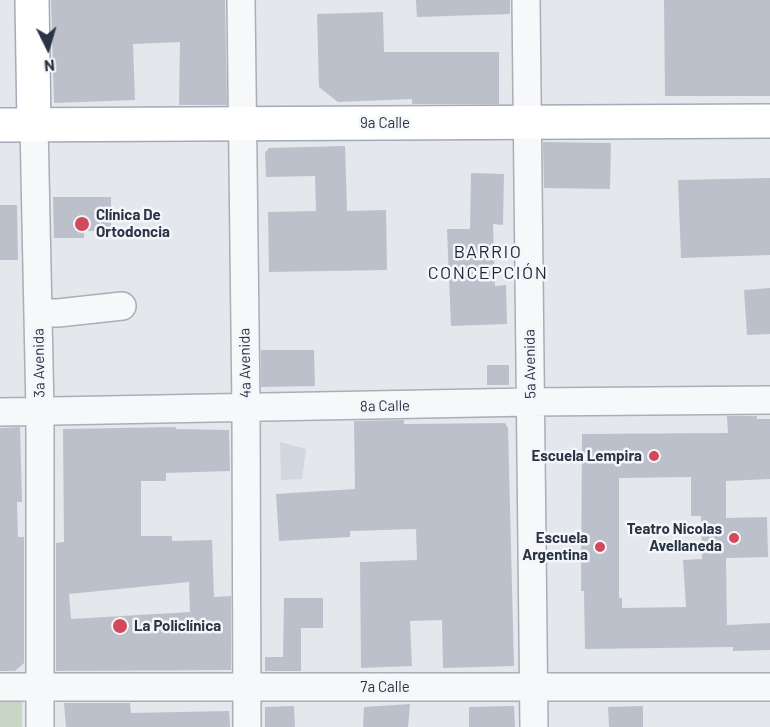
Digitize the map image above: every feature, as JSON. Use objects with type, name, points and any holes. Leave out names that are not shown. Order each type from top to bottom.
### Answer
[{"type":"main road","name":"3a Avenida","points":[[32,0],[34,125]]},
{"type":"main road","name":"9a Calle","points":[[0,125],[770,121]]},
{"type":"street","name":"4a Avenida","points":[[241,0],[247,727]]},
{"type":"street","name":"5a Avenida","points":[[526,0],[534,727]]},
{"type":"street","name":"3a Avenida","points":[[34,125],[40,412],[40,727]]},
{"type":"street","points":[[38,313],[122,306]]},
{"type":"street","name":"8a Calle","points":[[0,412],[770,400]]},
{"type":"street","name":"7a Calle","points":[[0,687],[770,687]]},
{"type":"shaded area","points":[[280,442],[306,449],[302,479],[281,480]]},
{"type":"green space","points":[[0,701],[22,701],[22,727],[0,727]]},
{"type":"building","points":[[51,0],[225,0],[227,105],[179,105],[180,42],[133,44],[135,100],[54,103]]},
{"type":"building","points":[[416,0],[510,0],[510,14],[417,17]]},
{"type":"building","points":[[664,0],[770,0],[770,96],[665,96]]},
{"type":"building","points":[[383,12],[384,52],[499,52],[499,104],[412,104],[412,99],[338,102],[319,87],[317,14]]},
{"type":"building","points":[[543,142],[611,143],[610,189],[544,188]]},
{"type":"building","points":[[345,146],[347,211],[386,210],[387,270],[269,272],[268,212],[316,211],[315,176],[266,177],[265,153],[269,148]]},
{"type":"building","points":[[471,173],[504,174],[503,225],[493,224],[495,286],[506,285],[507,324],[451,326],[447,229],[470,229]]},
{"type":"building","points":[[770,178],[770,255],[681,258],[678,180]]},
{"type":"building","points":[[53,197],[111,197],[111,231],[84,231],[84,238],[54,238]]},
{"type":"building","points":[[0,205],[17,205],[18,260],[0,260]]},
{"type":"building","points":[[770,288],[770,334],[747,335],[744,290]]},
{"type":"building","points":[[261,350],[314,350],[315,386],[261,387]]},
{"type":"building","points":[[487,365],[509,365],[509,385],[487,385]]},
{"type":"building","points":[[727,416],[757,416],[757,419],[770,419],[770,479],[726,481],[726,518],[767,517],[768,557],[726,558],[727,625],[770,623],[770,650],[733,651],[733,647],[585,649],[584,591],[581,591],[582,434],[728,433]],"holes":[[[691,477],[691,516],[701,516],[702,559],[683,560],[686,607],[622,608],[622,598],[619,598],[619,478]]]},
{"type":"building","points":[[404,420],[404,424],[505,423],[508,428],[514,666],[443,668],[442,620],[410,621],[412,666],[361,668],[360,562],[417,560],[416,529],[350,531],[350,537],[279,541],[276,494],[355,489],[354,421]]},
{"type":"building","points":[[20,427],[22,502],[17,502],[18,537],[24,537],[24,663],[15,671],[0,671],[0,428]]},
{"type":"building","points":[[176,427],[176,429],[229,430],[230,471],[166,473],[166,481],[141,481],[141,536],[172,536],[172,541],[212,540],[214,597],[231,596],[231,670],[56,671],[56,543],[64,542],[63,429]],"holes":[[[189,582],[190,612],[71,619],[69,594]]]},
{"type":"building","points":[[284,598],[323,598],[323,628],[301,628],[301,671],[265,671],[265,657],[283,657]]},
{"type":"building","points":[[64,703],[130,703],[131,713],[229,711],[230,727],[66,727]]},
{"type":"building","points":[[410,704],[408,727],[363,727],[364,707]]},
{"type":"building","points":[[294,706],[295,727],[265,727],[265,707]]},
{"type":"building","points":[[514,706],[515,727],[469,727],[469,707]]},
{"type":"building","points":[[643,706],[643,727],[609,727],[608,707]]},
{"type":"place","name":"Clínica De Ortodoncia","points":[[82,224]]},
{"type":"place","name":"Escuela Lempira","points":[[654,456]]},
{"type":"place","name":"Teatro Nicolas Avellaneda","points":[[734,538]]},
{"type":"place","name":"Escuela Argentina","points":[[600,547]]},
{"type":"place","name":"La Policlínica","points":[[120,626]]},
{"type":"district","name":"BARRIO CONCEPCIÓN","points":[[488,262]]}]
